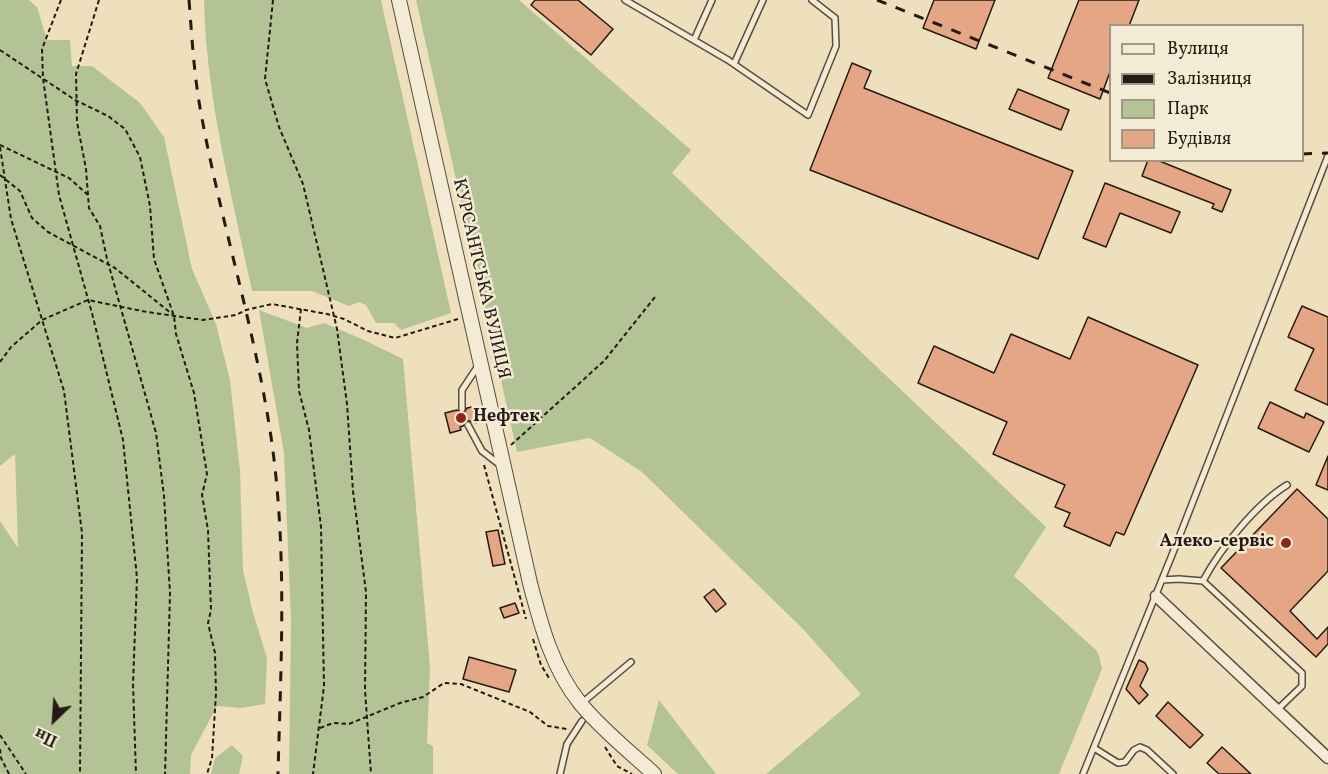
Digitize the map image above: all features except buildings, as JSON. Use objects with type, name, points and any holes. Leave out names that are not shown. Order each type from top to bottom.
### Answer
[{"type":"street","name":"КУРСАНТСЬКА ВУЛИЦЯ","points":[[399,0],[502,461],[545,640],[565,681],[580,704],[654,774]]},
{"type":"street","points":[[1156,596],[1328,758]]},
{"type":"lane","points":[[625,0],[734,64],[808,115],[837,46],[835,18],[812,0]]},
{"type":"lane","points":[[694,40],[712,0]]},
{"type":"lane","points":[[734,64],[763,0]]},
{"type":"lane","points":[[1083,774],[1156,596],[1328,156]]},
{"type":"lane","points":[[462,409],[462,390],[480,363]]},
{"type":"lane","points":[[468,425],[482,451],[502,461]]},
{"type":"lane","points":[[1203,581],[1215,559],[1232,539],[1271,495],[1287,485]]},
{"type":"lane","points":[[1162,580],[1203,581],[1302,673],[1302,686],[1277,710]]},
{"type":"lane","points":[[580,704],[631,662]]},
{"type":"lane","points":[[560,774],[567,744],[582,722]]},
{"type":"lane","points":[[1094,748],[1118,763],[1125,762],[1134,750],[1140,747],[1147,750],[1173,774]]},
{"type":"path","points":[[61,0],[42,49],[43,78],[59,195],[123,440],[137,578],[133,684],[135,774]]},
{"type":"path","points":[[99,0],[76,74],[75,100],[86,169],[89,208],[100,226],[108,264],[156,433],[164,496],[170,593],[165,774]]},
{"type":"path","points":[[273,0],[265,79],[279,128],[303,184],[334,316],[347,404],[353,491],[366,592],[365,690],[371,774]]},
{"type":"path","points":[[0,50],[75,100],[108,116],[124,129],[140,157],[150,206],[154,259],[174,316],[176,334],[194,393],[207,474],[202,495],[208,530],[211,610],[208,623],[215,653],[216,693],[212,758],[207,774]]},
{"type":"path","points":[[0,146],[69,178],[88,195]]},
{"type":"path","points":[[0,146],[11,219],[64,391],[82,532],[80,774]]},
{"type":"path","points":[[0,175],[20,191],[32,218],[48,232],[108,264],[174,316]]},
{"type":"path","points":[[502,461],[604,361],[655,297]]},
{"type":"path","points":[[0,362],[12,347],[42,320],[88,300],[203,320],[236,315],[246,310],[272,304],[334,316],[368,331],[395,338],[470,315]]},
{"type":"path","points":[[301,309],[297,343],[299,391],[309,430],[321,527],[324,686],[313,774]]},
{"type":"path","points":[[320,728],[333,723],[349,724],[423,697],[444,683],[461,684],[530,712],[548,726],[576,730]]},
{"type":"path","points":[[0,735],[26,774]]},
{"type":"path","points":[[0,749],[1,758],[9,774]]},
{"type":"green space","points":[[0,0],[29,0],[37,7],[47,40],[70,40],[72,66],[92,66],[140,103],[164,137],[192,269],[216,324],[230,380],[240,471],[243,570],[267,658],[265,704],[241,708],[217,706],[191,755],[190,774],[0,774],[0,521],[18,548],[15,454],[0,466]]},
{"type":"green space","points":[[204,0],[381,0],[451,313],[401,330],[394,323],[376,323],[366,305],[359,302],[349,306],[312,291],[252,291],[215,110]]},
{"type":"green space","points":[[416,0],[519,0],[691,150],[672,173],[1046,527],[1014,576],[1096,650],[1102,669],[1059,774],[766,774],[861,694],[803,629],[642,472],[590,438],[517,452]]},
{"type":"green space","points":[[259,310],[307,328],[324,323],[403,359],[430,667],[427,743],[433,746],[433,774],[289,774],[291,620],[284,453]]},
{"type":"green space","points":[[659,700],[716,774],[678,774],[647,745]]},
{"type":"green space","points":[[232,745],[243,756],[239,774],[211,774],[215,758]]},
{"type":"railway","points":[[189,0],[201,113],[254,346],[275,468],[282,599],[278,774]]},
{"type":"railway","points":[[877,0],[1109,93]]},
{"type":"railway","points":[[1304,154],[1328,153]]},
{"type":"place","name":"Нефтек","points":[[461,418]]},
{"type":"place","name":"Алеко-сервіс","points":[[1286,543]]}]
